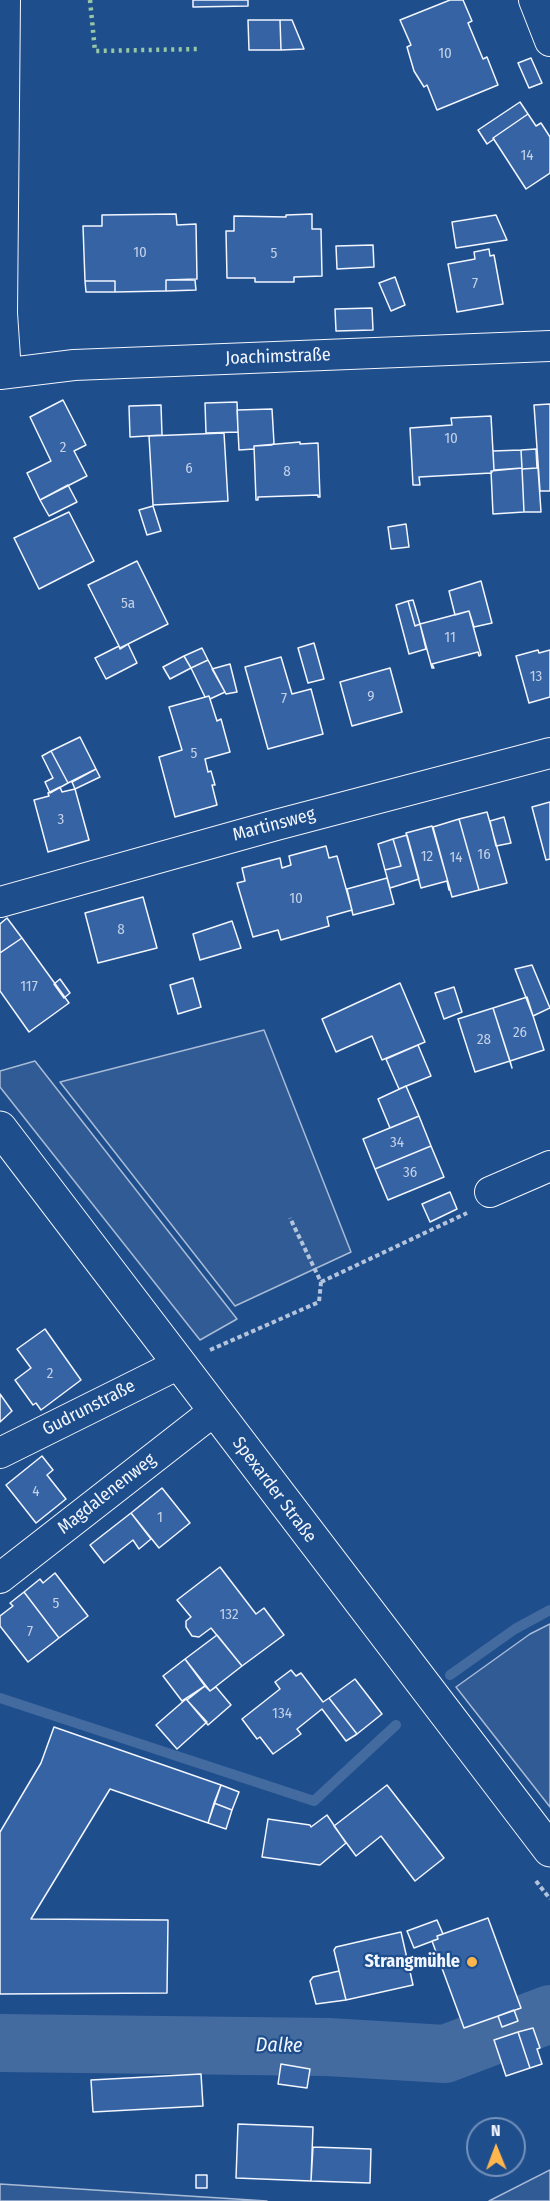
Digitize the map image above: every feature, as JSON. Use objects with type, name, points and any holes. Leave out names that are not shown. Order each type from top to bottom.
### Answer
[{"type":"main road","name":"Spexarder Straße","points":[[0,1128],[550,1850]]},
{"type":"street","points":[[3,373],[2,65],[4,0]]},
{"type":"street","points":[[534,0],[550,42]]},
{"type":"street","name":"Joachimstraße","points":[[3,373],[74,365],[550,346]]},
{"type":"street","name":"Martinsweg","points":[[0,902],[276,825],[550,753]]},
{"type":"street","points":[[490,1192],[550,1166]]},
{"type":"street","name":"Gudrunstraße","points":[[0,1453],[179,1364]]},
{"type":"street","name":"Magdalenenweg","points":[[0,1578],[214,1411]]},
{"type":"path","points":[[321,1282],[484,1205],[490,1192]]},
{"type":"path","points":[[179,1364],[319,1302],[321,1282],[290,1218]]},
{"type":"shaded area","points":[[264,1030],[351,1252],[235,1306],[60,1082]]},
{"type":"shaded area","points":[[35,1061],[237,1319],[200,1340],[0,1087],[0,1071]]},
{"type":"shaded area","points":[[550,1624],[550,1807],[456,1687],[530,1634]]},
{"type":"shaded area","points":[[550,2170],[550,2201],[489,2201]]},
{"type":"shaded area","points":[[0,2184],[267,2201],[0,2201]]},
{"type":"building","points":[[193,0],[248,0],[248,6],[193,7]]},
{"type":"building","points":[[450,0],[463,0],[472,21],[468,23],[483,59],[487,57],[498,85],[437,110],[427,85],[424,87],[414,71],[407,47],[411,45],[400,20]]},
{"type":"building","points":[[248,20],[280,20],[281,50],[249,50]]},
{"type":"building","points":[[280,20],[292,20],[304,49],[281,50]]},
{"type":"building","points":[[531,58],[542,83],[529,88],[518,63]]},
{"type":"building","points":[[520,102],[528,114],[487,144],[478,130]]},
{"type":"building","points":[[528,114],[536,126],[541,123],[550,137],[550,173],[526,189],[493,138]]},
{"type":"building","points":[[176,214],[177,225],[196,224],[197,279],[166,280],[166,291],[115,292],[115,281],[85,281],[83,226],[102,226],[102,215]]},
{"type":"building","points":[[312,214],[312,229],[321,229],[322,276],[294,277],[294,282],[255,282],[255,278],[227,278],[226,231],[234,231],[234,216],[286,217],[286,215]]},
{"type":"building","points":[[496,215],[507,240],[456,248],[452,222]]},
{"type":"building","points":[[373,245],[374,267],[337,269],[336,246]]},
{"type":"building","points":[[489,249],[490,256],[494,255],[503,304],[457,312],[448,264],[475,259],[474,252]]},
{"type":"building","points":[[395,277],[405,305],[391,311],[379,283]]},
{"type":"building","points":[[166,280],[195,280],[196,290],[166,291]]},
{"type":"building","points":[[85,281],[115,281],[115,292],[86,292]]},
{"type":"building","points":[[372,308],[373,330],[336,331],[335,309]]},
{"type":"building","points":[[63,400],[86,445],[74,451],[87,476],[40,500],[27,473],[51,461],[30,417]]},
{"type":"building","points":[[237,402],[238,432],[206,433],[205,403]]},
{"type":"building","points":[[550,404],[550,491],[540,491],[534,405]]},
{"type":"building","points":[[161,405],[162,435],[130,437],[129,406]]},
{"type":"building","points":[[272,409],[274,443],[254,446],[254,449],[239,450],[237,410]]},
{"type":"building","points":[[491,416],[494,470],[491,473],[419,477],[420,485],[413,485],[410,428],[452,425],[451,418]]},
{"type":"building","points":[[224,433],[228,501],[153,505],[149,436]]},
{"type":"building","points":[[300,442],[300,444],[318,443],[320,497],[318,495],[258,497],[256,500],[254,446]]},
{"type":"building","points":[[536,449],[537,468],[522,469],[521,450]]},
{"type":"building","points":[[521,450],[522,468],[494,470],[493,451]]},
{"type":"building","points":[[522,468],[524,512],[493,514],[491,471]]},
{"type":"building","points":[[538,468],[541,512],[524,512],[522,469]]},
{"type":"building","points":[[68,485],[77,502],[49,516],[40,500]]},
{"type":"building","points":[[153,506],[161,531],[147,535],[139,510]]},
{"type":"building","points":[[69,512],[94,561],[39,589],[14,538]]},
{"type":"building","points":[[406,524],[409,547],[391,549],[388,527]]},
{"type":"building","points":[[137,561],[168,624],[120,648],[88,585]]},
{"type":"building","points":[[481,581],[492,623],[474,627],[469,611],[455,615],[449,591]]},
{"type":"building","points":[[413,600],[420,624],[415,626],[408,601]]},
{"type":"building","points":[[408,601],[415,626],[420,624],[426,649],[409,654],[396,605]]},
{"type":"building","points":[[469,611],[481,655],[479,656],[478,652],[432,664],[434,668],[432,668],[420,624]]},
{"type":"building","points":[[314,643],[324,679],[308,683],[298,648]]},
{"type":"building","points":[[128,644],[137,663],[106,679],[95,658]]},
{"type":"building","points":[[202,648],[208,660],[191,668],[184,656]]},
{"type":"building","points":[[538,650],[539,653],[550,650],[550,697],[529,703],[516,656]]},
{"type":"building","points":[[184,656],[191,668],[170,679],[163,667]]},
{"type":"building","points":[[281,657],[292,694],[311,689],[323,734],[268,749],[245,667]]},
{"type":"building","points":[[208,660],[225,692],[210,699],[209,696],[205,697],[191,668]]},
{"type":"building","points":[[230,664],[237,692],[226,694],[212,669]]},
{"type":"building","points":[[390,668],[402,712],[352,726],[340,682]]},
{"type":"building","points":[[209,696],[217,721],[221,719],[230,752],[205,759],[208,772],[211,771],[215,785],[212,785],[217,805],[175,817],[159,757],[182,750],[169,707]]},
{"type":"building","points":[[80,737],[96,769],[68,783],[51,751]]},
{"type":"building","points":[[51,751],[68,783],[50,793],[45,782],[53,778],[42,756]]},
{"type":"building","points":[[96,769],[100,777],[75,789],[72,782]]},
{"type":"building","points":[[60,787],[62,792],[75,789],[89,840],[48,852],[34,800],[49,796],[48,793]]},
{"type":"building","points":[[550,802],[550,859],[546,860],[532,807]]},
{"type":"building","points":[[487,812],[507,883],[479,890],[459,819]]},
{"type":"building","points":[[504,817],[511,843],[496,846],[490,821]]},
{"type":"building","points":[[459,819],[479,890],[452,897],[433,827]]},
{"type":"building","points":[[432,826],[450,889],[449,890],[447,881],[421,888],[406,833]]},
{"type":"building","points":[[407,835],[419,879],[390,888],[385,870],[401,866],[393,839]]},
{"type":"building","points":[[393,839],[401,866],[385,870],[378,844]]},
{"type":"building","points":[[326,846],[329,858],[337,856],[352,910],[327,917],[329,926],[281,940],[278,930],[253,937],[237,883],[245,881],[242,868],[280,858],[282,868],[291,865],[289,856]]},
{"type":"building","points":[[387,878],[394,904],[353,915],[347,889]]},
{"type":"building","points":[[143,897],[157,948],[98,963],[85,913]]},
{"type":"building","points":[[7,918],[22,938],[0,953],[0,924]]},
{"type":"building","points":[[232,921],[241,948],[200,960],[193,934]]},
{"type":"building","points":[[22,938],[69,1003],[29,1032],[0,991],[0,953]]},
{"type":"building","points":[[532,965],[550,1008],[533,1016],[515,969]]},
{"type":"building","points":[[193,978],[201,1007],[178,1014],[170,985]]},
{"type":"building","points":[[60,979],[70,993],[64,998],[54,984]]},
{"type":"building","points":[[400,983],[425,1042],[382,1060],[372,1036],[336,1052],[322,1019]]},
{"type":"building","points":[[454,987],[462,1012],[444,1019],[435,993]]},
{"type":"building","points":[[527,997],[544,1050],[510,1061],[512,1068],[493,1008]]},
{"type":"building","points":[[493,1008],[510,1061],[475,1072],[458,1019]]},
{"type":"building","points":[[418,1045],[431,1076],[399,1089],[386,1059]]},
{"type":"building","points":[[406,1086],[419,1116],[390,1128],[378,1099]]},
{"type":"building","points":[[419,1116],[431,1146],[375,1169],[363,1139]]},
{"type":"building","points":[[431,1146],[444,1177],[388,1200],[375,1169]]},
{"type":"building","points":[[450,1192],[457,1209],[430,1222],[422,1204]]},
{"type":"building","points":[[45,1329],[81,1380],[41,1410],[36,1403],[33,1405],[15,1380],[31,1368],[17,1349]]},
{"type":"building","points":[[0,1394],[12,1411],[0,1422]]},
{"type":"building","points":[[42,1456],[53,1470],[47,1475],[66,1499],[36,1523],[6,1485]]},
{"type":"building","points":[[162,1488],[190,1523],[159,1548],[131,1513]]},
{"type":"building","points":[[131,1513],[151,1539],[139,1549],[133,1540],[104,1563],[90,1545]]},
{"type":"building","points":[[220,1567],[256,1614],[264,1608],[284,1635],[242,1666],[211,1628],[199,1637],[192,1636],[186,1627],[186,1621],[191,1617],[177,1600]]},
{"type":"building","points":[[55,1573],[88,1616],[59,1638],[24,1592],[40,1579],[43,1583]]},
{"type":"building","points":[[24,1592],[59,1638],[28,1662],[0,1626],[0,1616],[13,1606],[10,1603]]},
{"type":"building","points":[[217,1635],[242,1666],[210,1691],[185,1659]]},
{"type":"building","points":[[185,1659],[205,1686],[182,1701],[163,1676]]},
{"type":"building","points":[[291,1670],[296,1676],[301,1673],[323,1702],[329,1698],[357,1734],[346,1741],[322,1709],[297,1729],[301,1734],[273,1754],[260,1737],[257,1739],[242,1719],[280,1689],[275,1682]]},
{"type":"building","points":[[355,1679],[382,1714],[357,1734],[329,1698]]},
{"type":"building","points":[[205,1686],[210,1691],[216,1687],[231,1705],[208,1725],[187,1700]]},
{"type":"building","points":[[186,1699],[207,1722],[177,1749],[156,1725]]},
{"type":"building","points":[[54,1727],[221,1785],[208,1823],[110,1789],[31,1919],[168,1920],[167,1993],[0,1994],[0,1832],[41,1763]]},
{"type":"building","points":[[221,1785],[239,1792],[232,1810],[214,1803]]},
{"type":"building","points":[[387,1785],[444,1858],[415,1881],[381,1836],[356,1856],[334,1826]]},
{"type":"building","points":[[214,1803],[232,1810],[226,1829],[208,1823]]},
{"type":"building","points":[[327,1815],[346,1843],[320,1865],[262,1857],[268,1819],[311,1827]]},
{"type":"building","name":"Strangmühle","points":[[488,1918],[521,2008],[464,2028],[432,1941],[438,1939],[437,1936]]},
{"type":"building","points":[[437,1920],[443,1934],[437,1936],[438,1939],[414,1948],[407,1931]]},
{"type":"building","points":[[401,1932],[413,1985],[346,2000],[334,1950],[336,1947]]},
{"type":"building","points":[[339,1971],[346,2000],[316,2004],[310,1981],[313,1977]]},
{"type":"building","points":[[514,2010],[518,2021],[502,2027],[498,2016]]},
{"type":"building","points":[[533,2028],[540,2048],[537,2049],[542,2064],[530,2068],[518,2032]]},
{"type":"building","points":[[518,2032],[530,2068],[506,2076],[494,2040]]},
{"type":"building","points":[[281,2064],[310,2069],[307,2088],[278,2084]]},
{"type":"building","points":[[201,2074],[203,2106],[93,2112],[91,2080]]},
{"type":"building","points":[[238,2124],[313,2127],[311,2181],[236,2178]]},
{"type":"building","points":[[313,2147],[371,2149],[370,2183],[311,2181]]},
{"type":"building","points":[[196,2175],[207,2175],[207,2188],[196,2188]]},
{"type":"waterway","points":[[450,1675],[515,1629],[550,1610]]},
{"type":"waterway","points":[[0,1698],[314,1801],[396,1725]]},
{"type":"waterway","name":"Dalke","points":[[0,2043],[328,2047],[445,2054],[550,2014]]},
{"type":"hedge","points":[[90,0],[95,51],[199,49]]},
{"type":"place","name":"Strangmühle","points":[[472,1962]]}]
